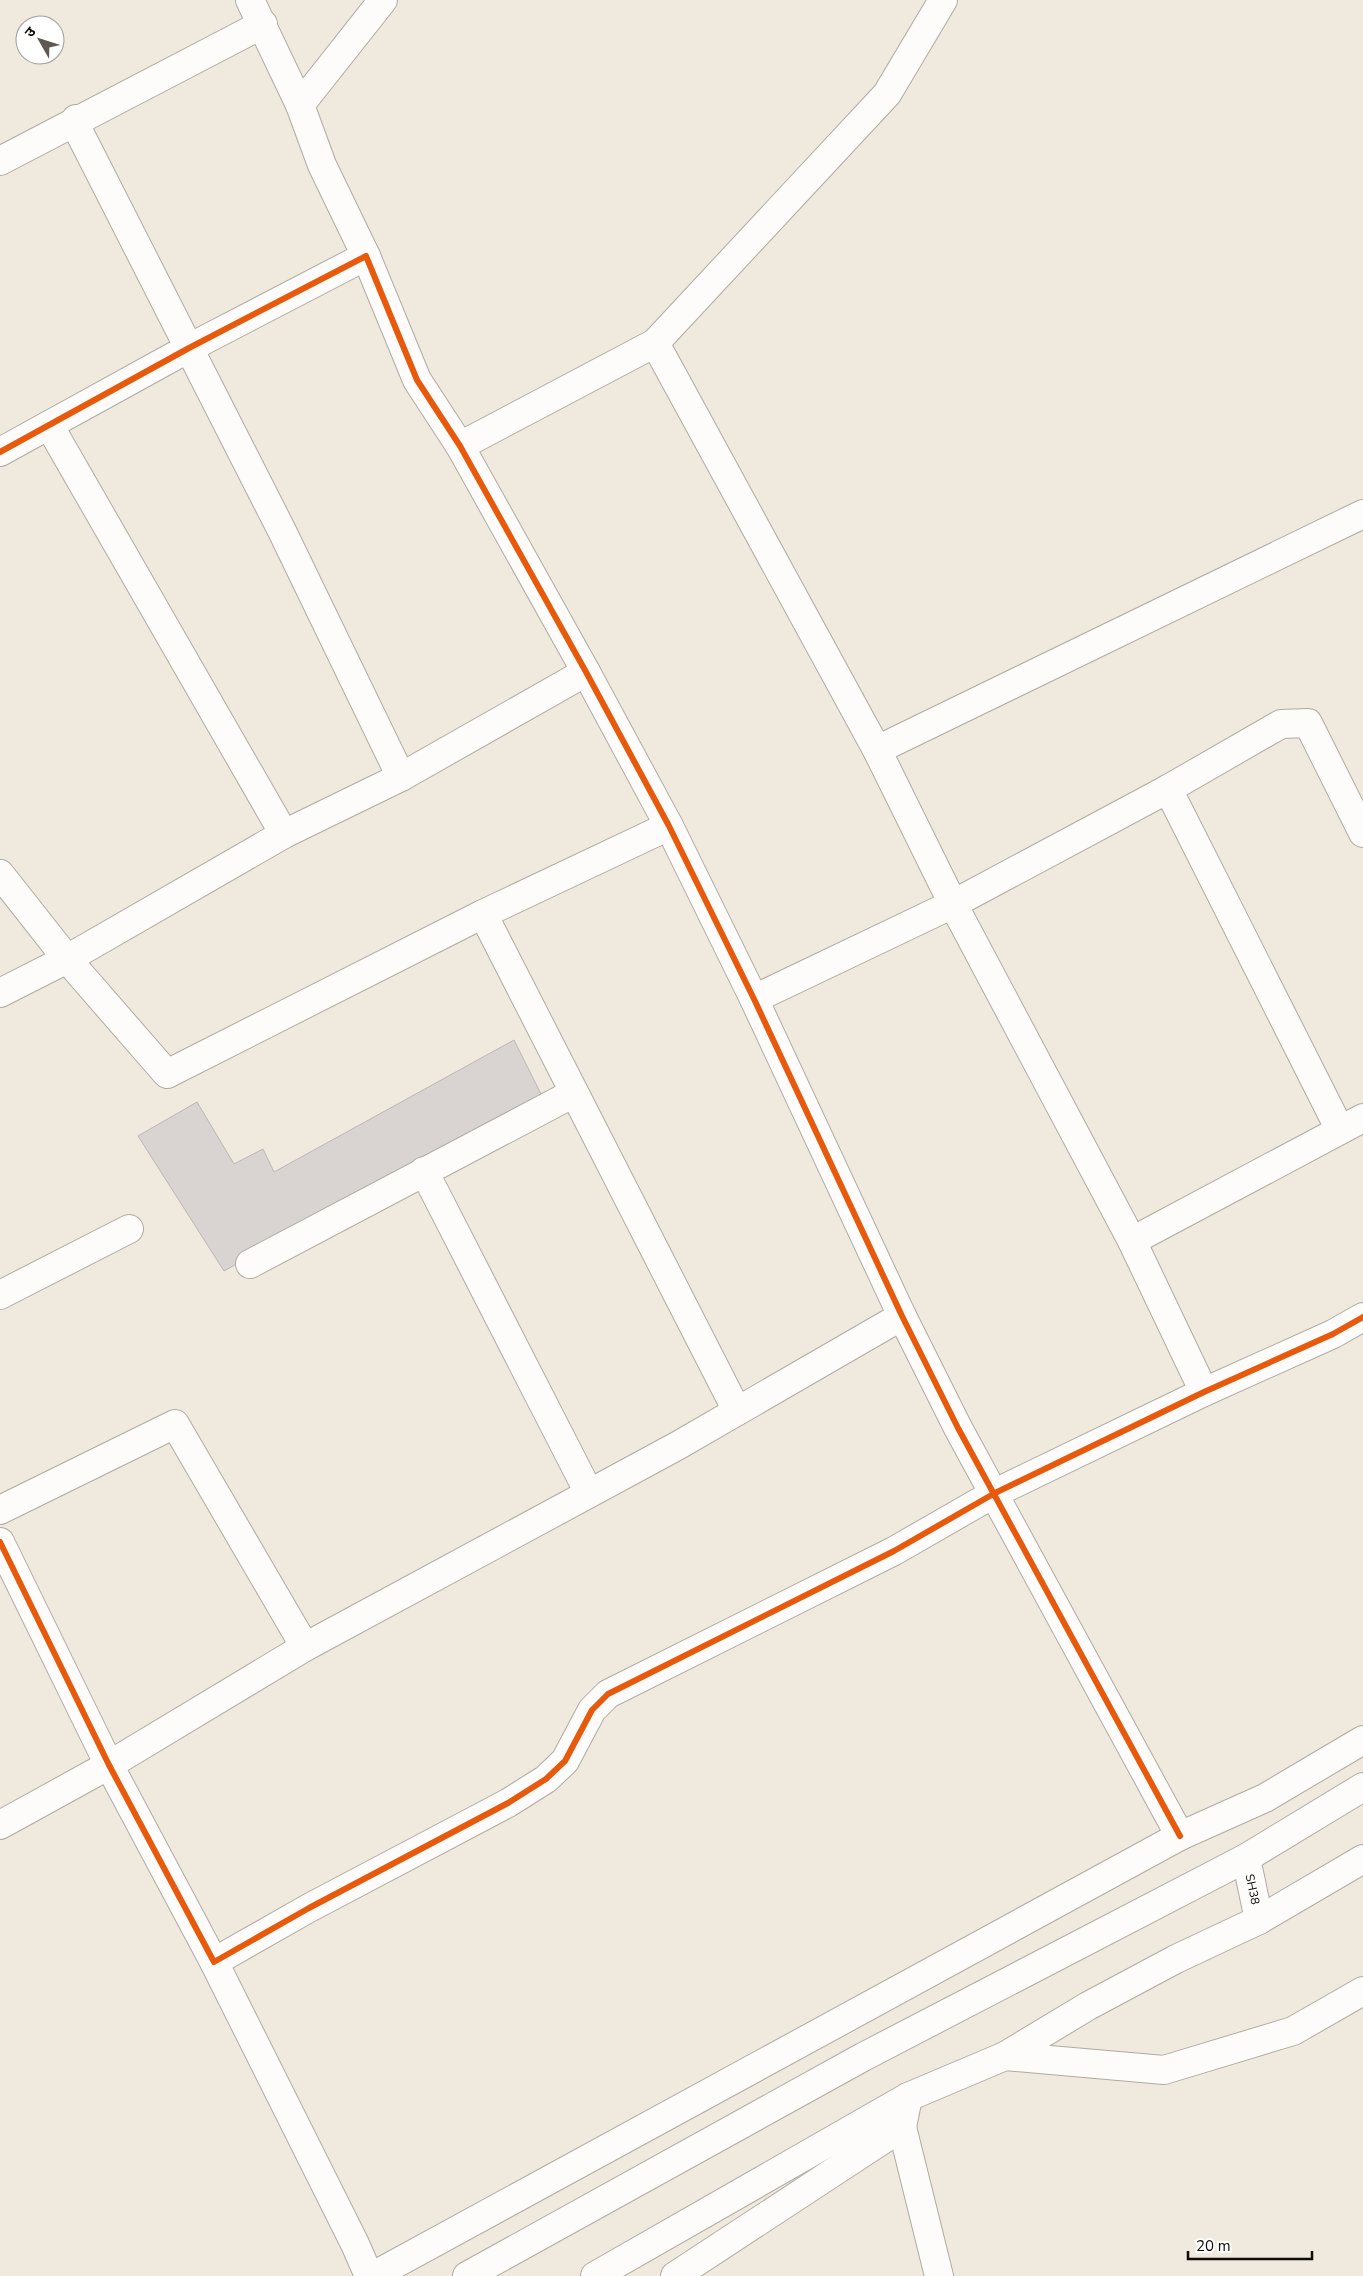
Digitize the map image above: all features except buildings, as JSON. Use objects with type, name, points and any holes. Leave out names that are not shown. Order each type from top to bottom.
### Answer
[{"type":"street","points":[[250,0],[300,104],[322,164],[366,256],[417,380],[460,446],[586,672],[668,826],[754,999],[902,1316],[958,1428],[1180,1836]]},
{"type":"street","points":[[300,104],[384,0]]},
{"type":"street","points":[[460,446],[655,343],[887,94],[943,0]]},
{"type":"street","points":[[0,161],[263,24]]},
{"type":"street","points":[[75,121],[282,531],[401,777]]},
{"type":"street","points":[[0,452],[189,348],[366,256]]},
{"type":"street","points":[[655,343],[877,750],[953,904],[1132,1241],[1204,1392]]},
{"type":"street","points":[[49,425],[284,834]]},
{"type":"street","points":[[877,750],[1363,514]]},
{"type":"street","points":[[0,994],[67,959],[284,834],[401,777],[586,672]]},
{"type":"street","points":[[754,999],[953,904],[1168,789],[1281,724],[1308,723],[1363,833]]},
{"type":"street","points":[[1132,1241],[1351,1124],[1168,789]]},
{"type":"street","points":[[0,874],[67,959],[166,1074],[483,914],[668,826]]},
{"type":"street","points":[[483,914],[736,1411]]},
{"type":"street","points":[[250,1264],[574,1093]]},
{"type":"street","points":[[424,1171],[589,1493]]},
{"type":"street","points":[[0,1295],[129,1229]]},
{"type":"street","points":[[0,1825],[109,1765],[305,1647],[589,1493],[902,1316]]},
{"type":"street","points":[[214,1962],[309,1908],[508,1803],[546,1779],[565,1761],[592,1710],[608,1694],[894,1551],[995,1493],[1204,1392],[1333,1334],[1363,1317]]},
{"type":"street","points":[[0,1510],[175,1424],[305,1647]]},
{"type":"street","points":[[0,1542],[109,1765],[214,1962],[371,2276],[1180,1836],[1265,1798],[1363,1740]]},
{"type":"street","name":"SH38","points":[[467,2276],[863,2057],[1246,1858],[1363,1787]]},
{"type":"street","name":"SH38","points":[[1246,1858],[1259,1920]]},
{"type":"street","name":"SH38","points":[[595,2276],[908,2097],[1005,2056],[1088,2006],[1176,1959],[1259,1920],[1363,1859]]},
{"type":"street","points":[[1005,2056],[1164,2070],[1293,2031],[1363,1991]]},
{"type":"street","points":[[908,2097],[902,2127],[940,2276]]},
{"type":"street","points":[[675,2276],[902,2127]]},
{"type":"cycle path","points":[[0,452],[189,348],[366,256],[417,380],[460,446],[669,826],[754,999],[902,1316],[958,1428],[1180,1836]]},
{"type":"cycle path","points":[[0,1542],[109,1765],[214,1962],[309,1908],[508,1803],[546,1779],[565,1761],[592,1710],[608,1694],[894,1551],[995,1493],[1204,1392],[1333,1334],[1363,1317]]}]
